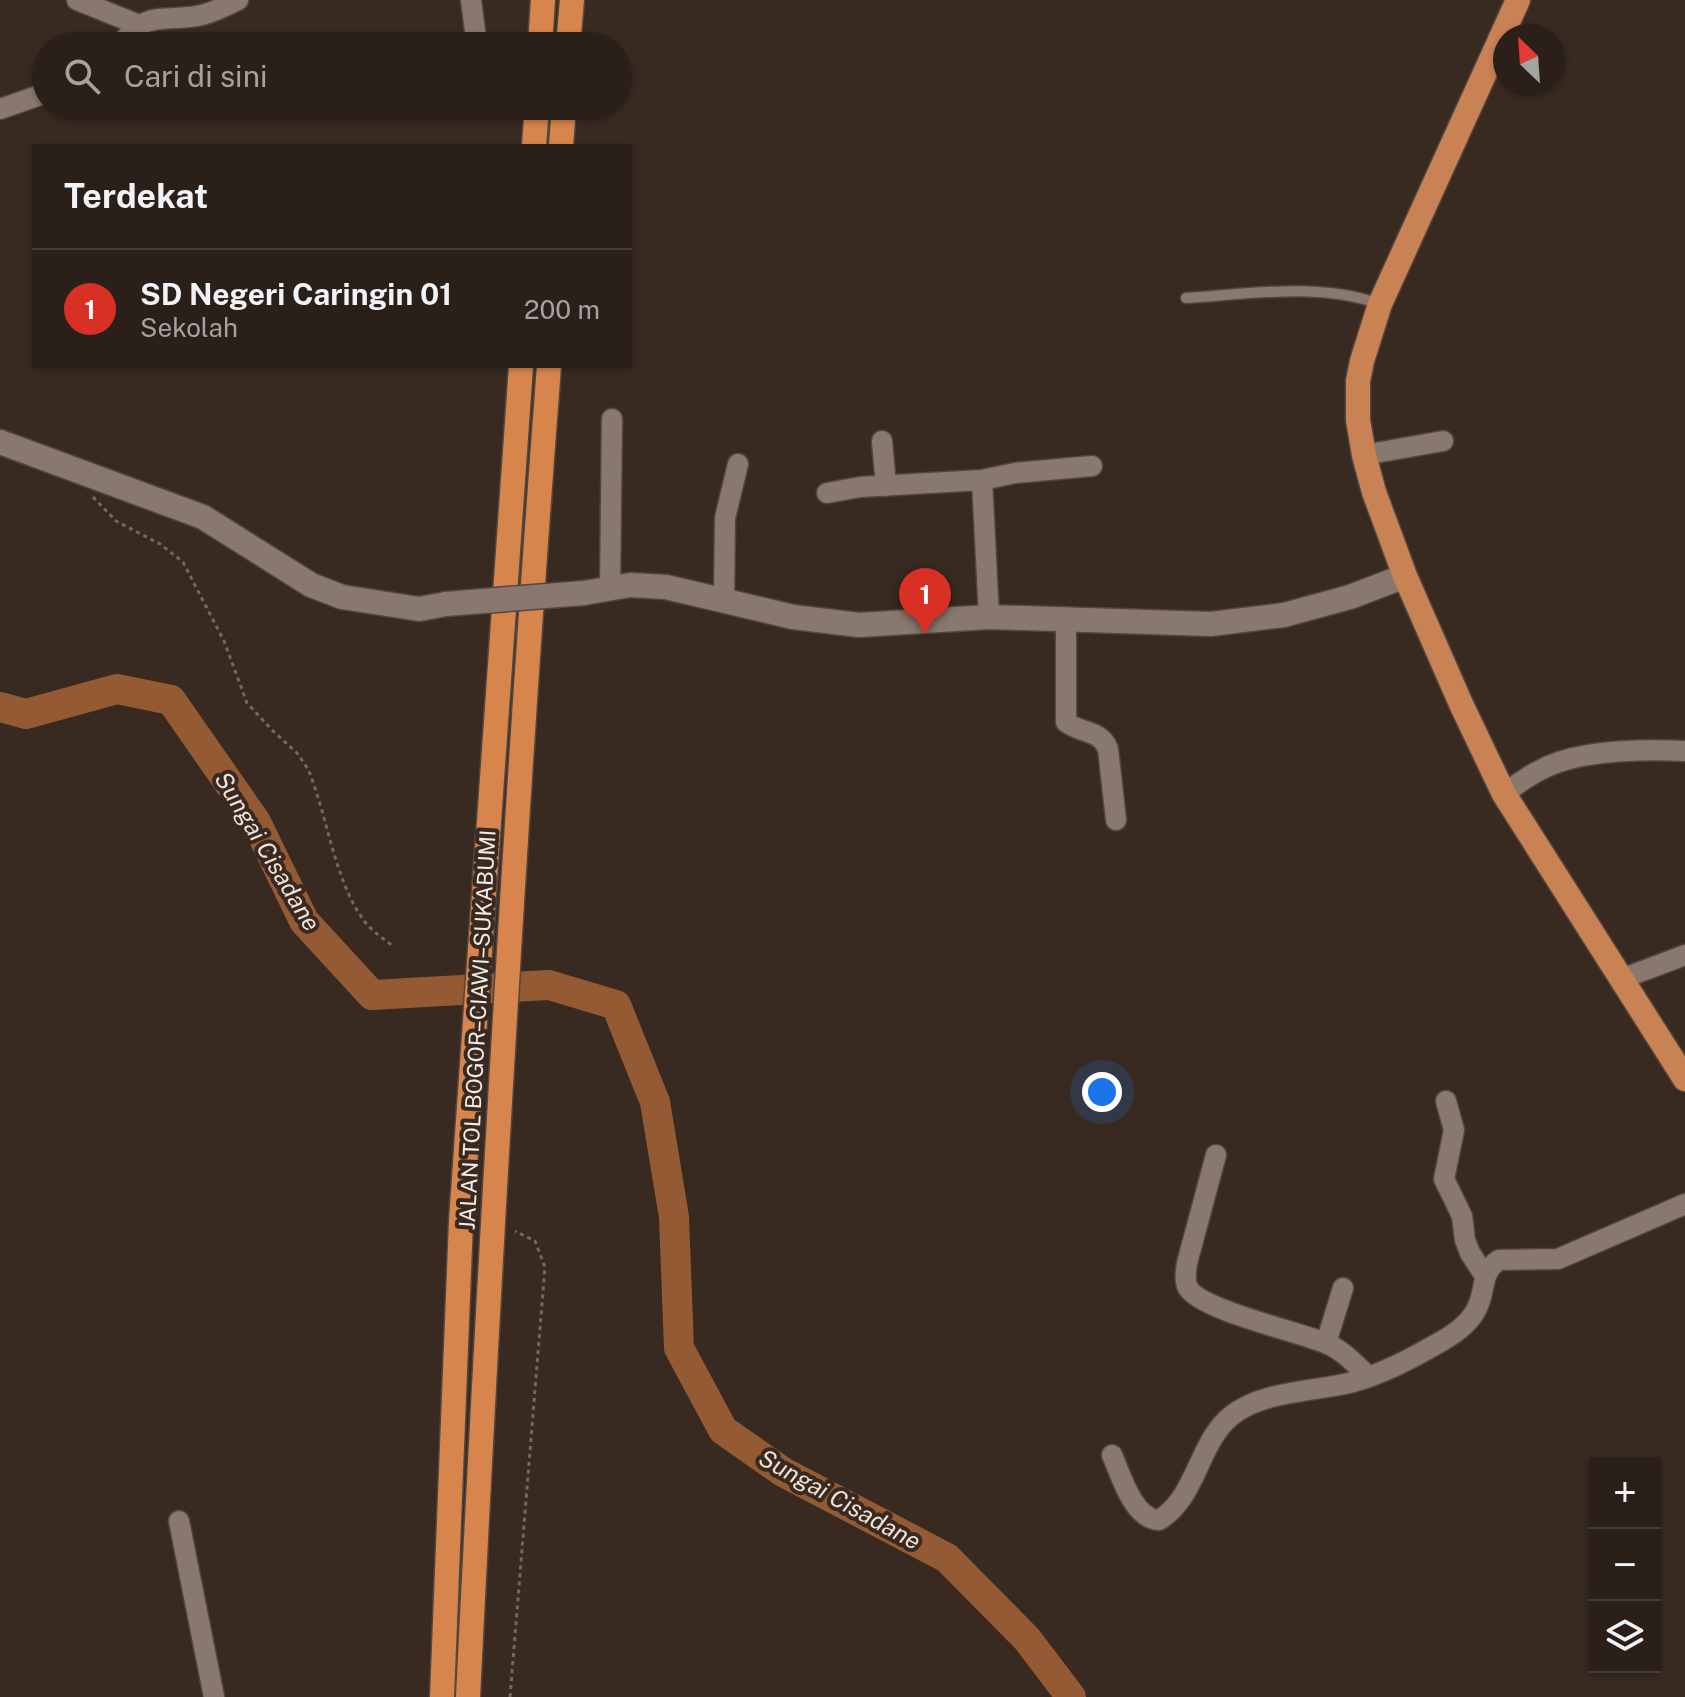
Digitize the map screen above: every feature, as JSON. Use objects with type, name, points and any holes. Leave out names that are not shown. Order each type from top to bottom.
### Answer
[{"type":"highway","points":[[541,32],[543,0]]},
{"type":"highway","points":[[569,32],[572,0]]},
{"type":"highway","points":[[1518,0],[1380,304],[1358,381],[1358,420],[1364,455],[1405,576],[1504,794],[1582,919],[1624,978],[1685,1079]]},
{"type":"highway","points":[[534,144],[536,120]]},
{"type":"highway","points":[[561,144],[563,120]]},
{"type":"highway","name":"JALAN TOL BOGOR–CIAWI–SUKABUMI","points":[[442,1697],[461,1221],[521,368]]},
{"type":"highway","name":"JALAN TOL BOGOR–CIAWI–SUKABUMI","points":[[468,1697],[503,1228],[524,680],[549,368]]},
{"type":"street","points":[[77,0],[139,25]]},
{"type":"street","points":[[132,32],[152,19],[205,15],[238,0]]},
{"type":"street","points":[[471,0],[475,32]]},
{"type":"street","points":[[0,109],[32,98]]},
{"type":"street","points":[[610,589],[612,419]]},
{"type":"street","points":[[882,441],[886,486]]},
{"type":"street","points":[[1364,455],[1443,441]]},
{"type":"street","points":[[0,442],[203,517],[311,585],[342,597],[419,609],[584,593],[630,585],[655,586],[793,617],[859,625],[989,617],[1211,624],[1284,615],[1350,597],[1405,576]]},
{"type":"street","points":[[724,601],[725,518],[738,464]]},
{"type":"street","points":[[827,493],[982,480],[1015,473],[1092,466]]},
{"type":"street","points":[[982,480],[989,617]]},
{"type":"street","points":[[1066,618],[1066,722],[1073,728],[1099,735],[1105,741],[1116,820]]},
{"type":"street","points":[[1504,794],[1534,773],[1560,761],[1621,753],[1685,751]]},
{"type":"street","points":[[1624,978],[1685,955]]},
{"type":"street","points":[[1446,1101],[1454,1130],[1444,1179],[1462,1216],[1470,1253],[1485,1276]]},
{"type":"street","points":[[1216,1155],[1187,1263],[1185,1275],[1188,1288],[1195,1295],[1220,1307],[1268,1326],[1326,1343],[1341,1351],[1369,1377]]},
{"type":"street","points":[[1112,1455],[1139,1509],[1147,1517],[1159,1520],[1179,1504],[1221,1427],[1231,1416],[1263,1400],[1369,1377],[1415,1355],[1463,1327],[1478,1307],[1485,1276],[1499,1260],[1558,1259],[1685,1204]]},
{"type":"street","points":[[1326,1343],[1343,1288]]},
{"type":"street","points":[[179,1521],[214,1697]]},
{"type":"lane","points":[[1186,298],[1297,291],[1349,295],[1380,304]]},
{"type":"path","points":[[92,476],[90,491],[103,510],[116,521],[174,553],[183,562],[224,641],[247,703],[297,753],[308,769],[345,884],[359,913],[375,933],[394,947]]},
{"type":"path","points":[[503,1228],[535,1241],[545,1267],[510,1697]]},
{"type":"waterway","name":"Sungai Cisadane","points":[[0,707],[26,714],[117,689],[171,700],[256,822],[304,921],[372,995],[549,985],[616,1005],[655,1102],[674,1217],[679,1348],[723,1430],[783,1472],[947,1558],[1027,1639],[1071,1697]]},
{"type":"place","name":"SD Negeri Caringin 01","points":[[925,634]]}]
